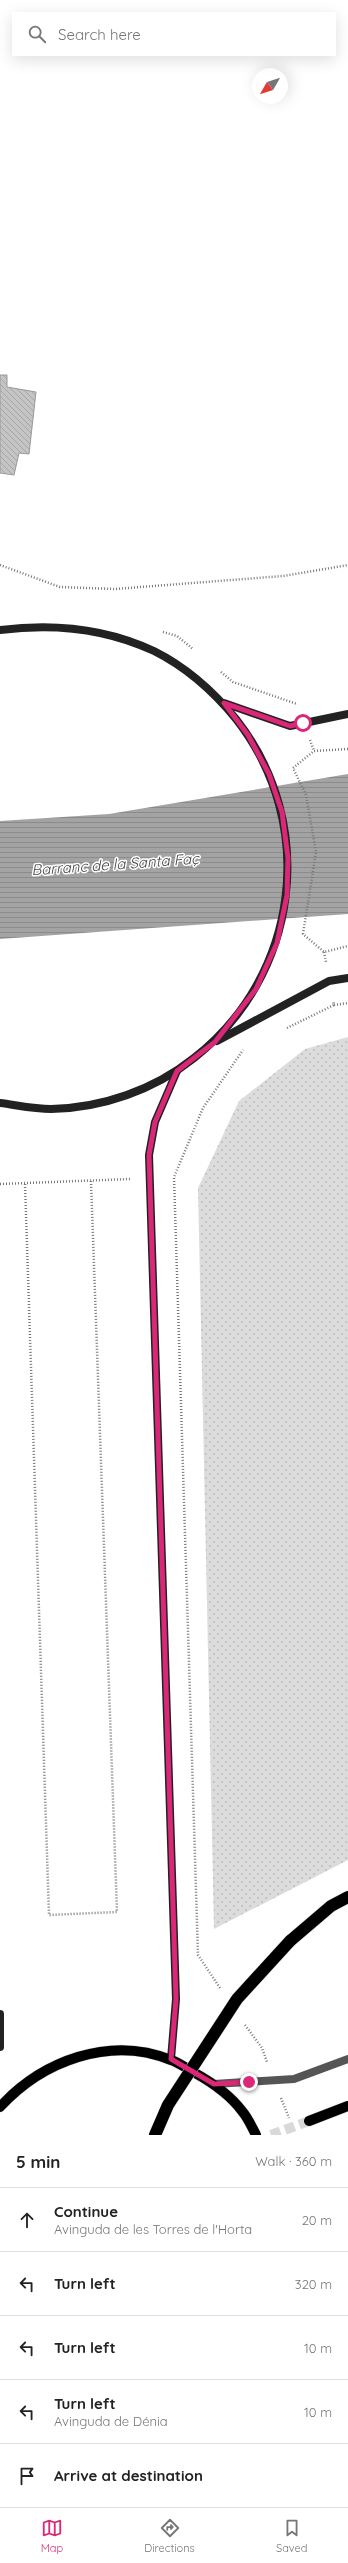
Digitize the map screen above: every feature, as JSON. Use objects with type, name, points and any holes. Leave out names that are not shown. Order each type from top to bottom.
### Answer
[{"type":"highway","points":[[155,2135],[168,2105],[237,1999],[290,1941],[331,1906],[348,1897]]},
{"type":"main road","points":[[0,630],[34,626],[75,628],[111,635],[155,652],[194,676],[224,703],[248,735],[269,774],[279,804],[288,858],[287,895],[277,943],[256,989],[215,1042]]},
{"type":"main road","points":[[224,703],[290,726],[348,714]]},
{"type":"main road","points":[[0,1103],[50,1109],[98,1104],[130,1094],[177,1071],[215,1042],[329,981],[348,978]]},
{"type":"main road","points":[[171,2059],[176,1999],[149,1155],[155,1122],[177,1071]]},
{"type":"main road","points":[[0,2014],[0,2047]]},
{"type":"main road","points":[[0,2107],[15,2090],[42,2071],[73,2057],[105,2051],[138,2052],[171,2059],[214,2084],[242,2111],[256,2135]]},
{"type":"main road","points":[[309,2121],[348,2106]]},
{"type":"street","points":[[214,2084],[294,2079],[348,2059]]},
{"type":"path","points":[[0,565],[60,587],[115,589],[283,576],[348,565]]},
{"type":"path","points":[[334,1005],[324,952],[303,934],[316,852],[306,795],[293,768],[314,751],[348,749]]},
{"type":"path","points":[[324,952],[348,946]]},
{"type":"path","points":[[285,1029],[334,1005],[348,1003]]},
{"type":"path","points":[[223,1992],[198,1955],[174,1177],[203,1108],[243,1049],[250,1046]]},
{"type":"path","points":[[0,1184],[174,1177]]},
{"type":"path","points":[[25,1184],[49,1915],[117,1912],[91,1181]]},
{"type":"path","points":[[245,2024],[262,2048],[290,2122]]},
{"type":"shaded area","points":[[348,1037],[348,1860],[214,1929],[198,1188],[239,1101],[305,1049]]},
{"type":"water","name":"Barranc de la Santa Faç","points":[[348,774],[348,914],[0,939],[0,821],[109,814]]},
{"type":"building","points":[[0,375],[7,375],[7,387],[36,392],[29,454],[19,453],[14,475],[0,473]]},
{"type":"tunnel","points":[[271,2135],[309,2121]]},
{"type":"route","points":[[249,2082],[214,2084],[171,2059],[176,1999],[149,1155],[155,1122],[177,1071],[215,1042],[256,989],[277,943],[287,895],[288,858],[282,812],[269,774],[248,735],[224,703],[290,726],[303,723]]}]
